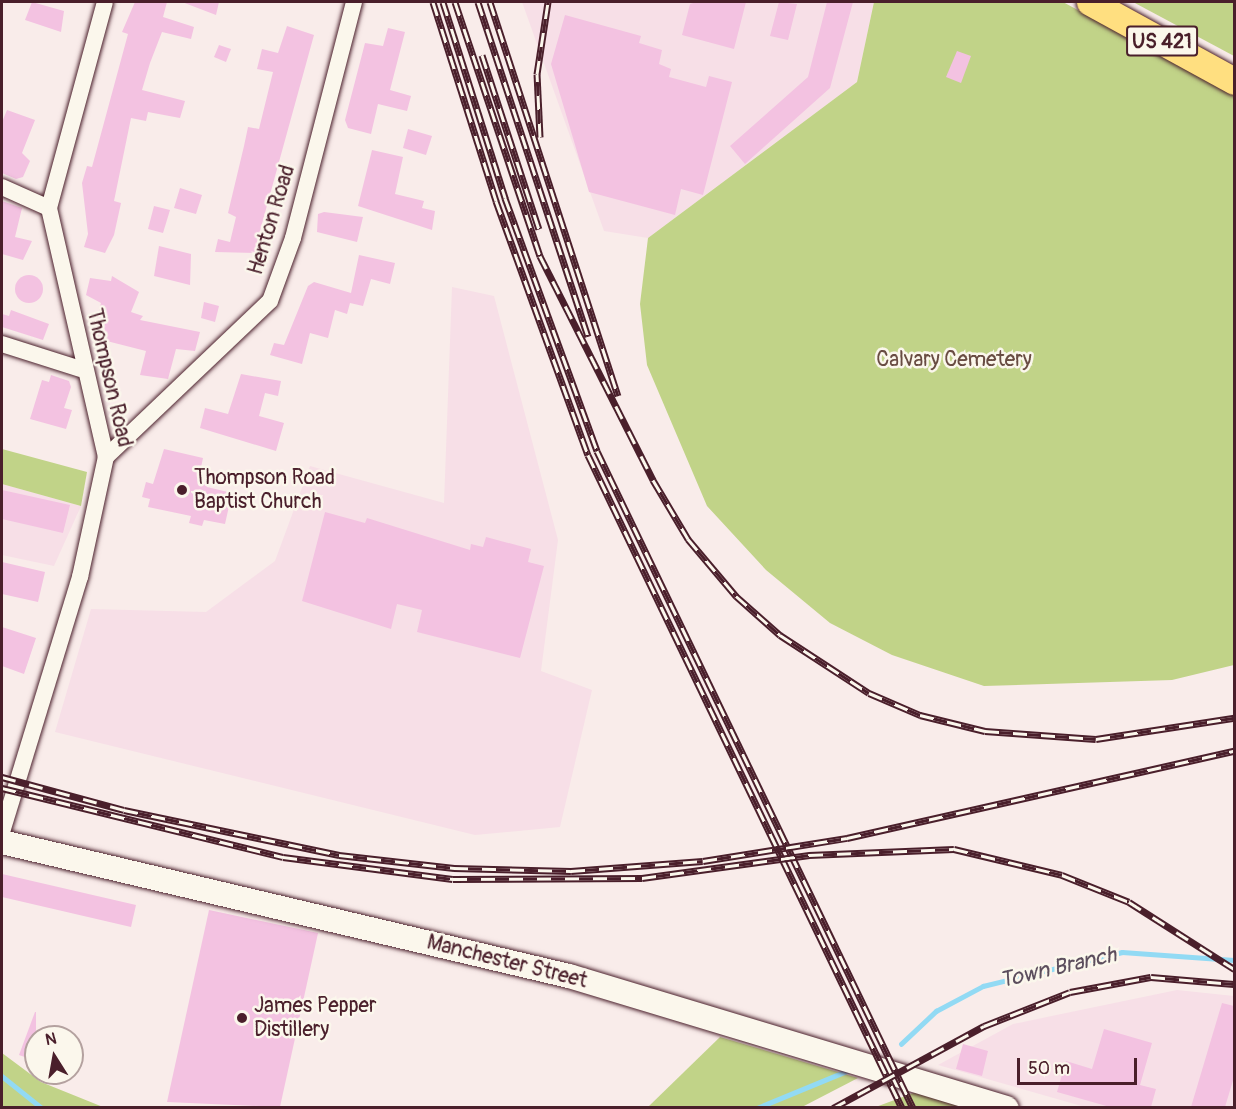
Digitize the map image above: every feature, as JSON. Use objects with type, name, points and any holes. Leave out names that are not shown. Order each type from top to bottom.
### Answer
[{"type":"main road","name":"US 421","points":[[1090,2],[1234,81]]},
{"type":"main road","name":"Manchester Street","points":[[2,842],[569,976],[1006,1107]]},
{"type":"street","name":"Thompson Road","points":[[2,832],[80,577],[106,457],[81,369],[49,208],[105,2]]},
{"type":"street","name":"Henton Road","points":[[106,457],[270,301],[291,248],[354,2]]},
{"type":"street","points":[[2,187],[49,208]]},
{"type":"street","points":[[2,344],[81,369]]},
{"type":"shaded area","points":[[522,2],[874,2],[857,82],[648,238],[604,231]]},
{"type":"shaded area","points":[[452,287],[494,296],[558,540],[541,671],[592,690],[560,827],[475,835],[55,732],[91,609],[206,612],[275,561],[310,466],[444,503]]},
{"type":"shaded area","points":[[2,484],[81,506],[54,566],[2,555]]},
{"type":"shaded area","points":[[1177,990],[1234,996],[1234,1107],[1085,1107],[938,1065],[1013,1024]]},
{"type":"green space","name":"Calvary Cemetery","points":[[874,2],[1063,2],[1234,95],[1234,665],[1172,680],[984,686],[892,655],[830,623],[766,570],[707,506],[647,365],[640,304],[648,238],[857,82]]},
{"type":"green space","points":[[1133,2],[1234,2],[1234,56]]},
{"type":"green space","points":[[2,449],[87,472],[81,506],[2,484]]},
{"type":"green space","points":[[720,1037],[858,1078],[802,1107],[648,1107]]},
{"type":"green space","points":[[2,1053],[24,1069],[24,1085],[48,1085],[103,1107],[2,1107]]},
{"type":"green space","points":[[916,1092],[966,1108],[873,1108]]},
{"type":"building","points":[[32,2],[64,11],[61,32],[25,20]]},
{"type":"building","points":[[135,2],[167,2],[163,17],[194,27],[191,39],[162,32],[142,90],[185,101],[180,118],[148,112],[146,121],[131,118],[114,201],[121,203],[114,235],[105,253],[84,247],[88,234],[82,183],[87,166],[92,167],[128,34],[122,32]]},
{"type":"building","points":[[182,2],[219,2],[216,15]]},
{"type":"building","points":[[746,2],[734,49],[682,35],[690,4]]},
{"type":"building","points":[[779,2],[797,4],[788,40],[770,36]]},
{"type":"building","points":[[827,2],[853,2],[830,88],[745,164],[730,146],[808,77]]},
{"type":"building","points":[[565,15],[641,36],[639,43],[662,50],[659,64],[671,69],[669,77],[706,87],[709,76],[732,82],[703,195],[681,189],[675,215],[589,192],[551,64]]},
{"type":"building","points":[[287,26],[314,35],[258,238],[258,253],[215,252],[218,239],[230,242],[236,217],[228,213],[248,127],[259,129],[273,72],[257,69],[262,49],[278,53]]},
{"type":"building","points":[[388,28],[405,32],[390,90],[411,96],[407,111],[378,104],[371,134],[348,128],[345,120],[365,43],[383,46]]},
{"type":"building","points":[[219,45],[231,49],[226,62],[214,57]]},
{"type":"building","points":[[957,51],[971,56],[961,83],[946,77]]},
{"type":"building","points":[[7,110],[35,120],[22,153],[30,161],[23,177],[16,179],[2,173],[2,122]]},
{"type":"building","points":[[408,129],[432,136],[426,155],[403,148]]},
{"type":"building","points":[[372,150],[403,157],[395,194],[424,201],[422,208],[435,211],[432,230],[358,206]]},
{"type":"building","points":[[180,188],[202,195],[196,214],[174,208]]},
{"type":"building","points":[[2,201],[22,208],[15,237],[32,241],[23,260],[2,254]]},
{"type":"building","points":[[154,206],[170,210],[163,233],[148,229]]},
{"type":"building","points":[[324,212],[363,217],[357,242],[317,232],[318,214]]},
{"type":"building","points":[[159,246],[191,254],[190,285],[154,276]]},
{"type":"building","points":[[359,255],[395,263],[390,284],[371,279],[363,306],[350,303],[347,314],[335,310],[328,338],[310,333],[302,364],[270,355],[274,343],[284,345],[308,286],[314,282],[351,293]]},
{"type":"building","points":[[29,275],[39,279],[43,289],[39,299],[29,303],[19,299],[15,289],[19,279]]},
{"type":"building","points":[[112,276],[139,292],[131,312],[143,316],[140,320],[200,332],[195,351],[176,349],[168,379],[140,375],[146,351],[91,337],[101,303],[86,295],[90,278],[111,281]]},
{"type":"building","points":[[204,302],[219,306],[215,322],[201,318]]},
{"type":"building","points":[[11,310],[49,324],[43,340],[2,327],[2,314],[9,316]]},
{"type":"building","points":[[241,374],[281,381],[278,396],[265,393],[259,416],[284,423],[276,451],[200,428],[205,408],[228,414]]},
{"type":"building","points":[[51,375],[69,381],[71,387],[64,408],[72,410],[66,429],[30,419],[42,380],[49,382]]},
{"type":"building","name":"Thompson Road Baptist Church","points":[[164,449],[203,458],[198,482],[208,481],[207,487],[232,493],[225,524],[204,520],[202,526],[189,523],[191,516],[148,507],[150,499],[142,497],[146,482],[153,484]]},
{"type":"building","points":[[2,490],[70,505],[63,533],[2,519]]},
{"type":"building","points":[[325,512],[365,523],[367,518],[470,550],[471,544],[483,547],[486,537],[531,549],[528,562],[544,566],[520,658],[417,632],[422,610],[397,604],[391,629],[302,601]]},
{"type":"building","points":[[2,562],[45,572],[38,602],[2,594]]},
{"type":"building","points":[[2,627],[36,638],[24,674],[2,666]]},
{"type":"building","points":[[2,874],[136,905],[131,927],[2,897]]},
{"type":"building","name":"James Pepper Distillery","points":[[209,910],[318,933],[280,1107],[167,1102]]},
{"type":"building","points":[[1222,1003],[1234,1006],[1234,1077],[1225,1107],[1191,1107]]},
{"type":"building","points":[[35,1012],[36,1012],[36,1025],[30,1025]]},
{"type":"building","points":[[1104,1029],[1152,1043],[1140,1085],[1156,1089],[1151,1107],[1110,1107],[1057,1092],[1066,1061],[1092,1069]]},
{"type":"building","points":[[24,1042],[24,1057],[19,1055]]},
{"type":"building","points":[[963,1044],[988,1051],[982,1076],[956,1069]]},
{"type":"waterway","name":"Town Branch","points":[[901,1044],[936,1011],[983,986],[1122,952],[1234,960]]},
{"type":"waterway","name":"Town Branch","points":[[757,1108],[849,1070]]},
{"type":"waterway","name":"Town Branch","points":[[2,1076],[42,1108]]},
{"type":"railway","points":[[433,2],[496,201],[588,455],[902,1108]]},
{"type":"railway","points":[[443,2],[505,198],[597,451],[913,1108]]},
{"type":"railway","points":[[455,2],[540,256],[653,480],[688,539],[736,596],[780,635],[869,693],[920,715],[985,731],[1096,739],[1234,718]]},
{"type":"railway","points":[[478,2],[588,336]]},
{"type":"railway","points":[[490,2],[618,396]]},
{"type":"railway","points":[[540,137],[537,74],[548,2]]},
{"type":"railway","points":[[482,55],[539,229]]},
{"type":"railway","points":[[2,777],[124,810],[339,855],[454,868],[571,871],[703,861],[847,838],[1234,751]]},
{"type":"railway","points":[[2,788],[283,857],[453,879],[642,878],[809,855],[954,849],[1062,875],[1129,902],[1234,969]]},
{"type":"railway","points":[[833,1108],[984,1026],[1070,992],[1151,977],[1234,984]]},
{"type":"place","name":"Thompson Road Baptist Church","points":[[182,490]]},
{"type":"place","name":"James Pepper Distillery","points":[[242,1018]]}]
